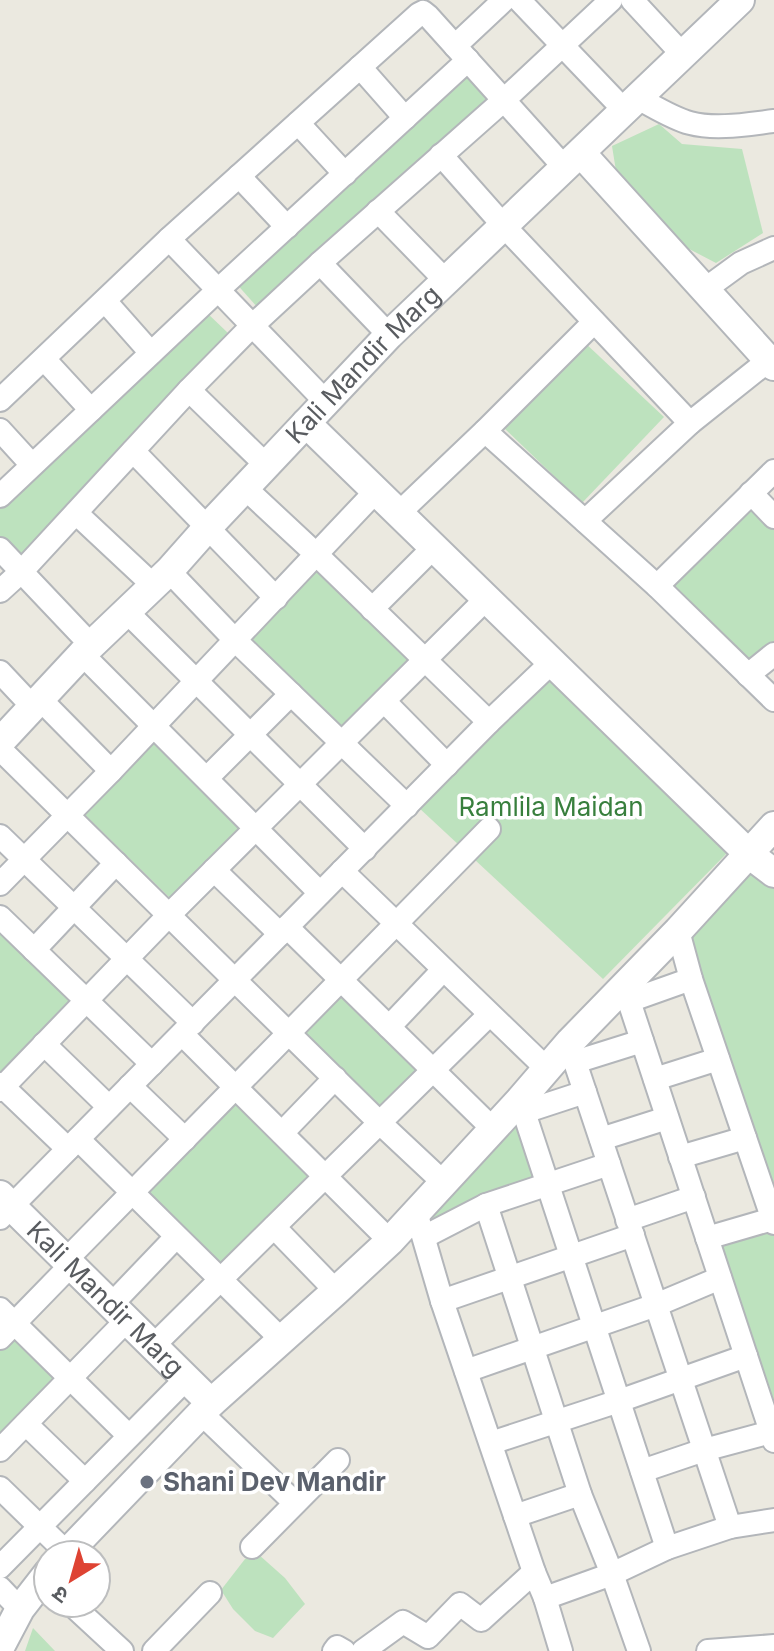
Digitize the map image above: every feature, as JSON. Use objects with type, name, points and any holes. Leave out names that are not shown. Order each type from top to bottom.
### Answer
[{"type":"street","points":[[0,496],[405,118],[506,0],[632,104],[692,124],[774,121]]},
{"type":"street","points":[[0,591],[252,326],[611,0]]},
{"type":"street","points":[[632,0],[683,55]]},
{"type":"street","name":"Kali Mandir Marg","points":[[0,742],[86,650],[161,578],[389,335],[740,0]]},
{"type":"street","points":[[0,400],[169,239],[423,12],[504,100],[573,160],[772,362],[690,423],[585,521]]},
{"type":"street","points":[[360,67],[405,118]]},
{"type":"street","points":[[298,123],[345,174]]},
{"type":"street","points":[[441,155],[690,423]]},
{"type":"street","points":[[239,176],[287,227]]},
{"type":"street","points":[[378,211],[446,281]]},
{"type":"street","points":[[169,239],[326,402]]},
{"type":"street","points":[[704,290],[741,263],[774,248]]},
{"type":"street","points":[[320,263],[389,335]]},
{"type":"street","points":[[105,301],[151,353]]},
{"type":"street","points":[[399,513],[594,322]]},
{"type":"street","points":[[44,359],[91,410]]},
{"type":"street","points":[[189,390],[266,465]]},
{"type":"street","points":[[306,423],[749,854],[774,873]]},
{"type":"street","points":[[0,430],[32,465]]},
{"type":"street","points":[[485,431],[657,586],[774,700]]},
{"type":"street","points":[[133,451],[276,598]]},
{"type":"street","points":[[657,586],[774,471]]},
{"type":"street","points":[[245,488],[489,722]]},
{"type":"street","points":[[0,884],[376,491]]},
{"type":"street","points":[[751,493],[774,517]]},
{"type":"street","points":[[76,513],[235,640],[407,806]]},
{"type":"street","points":[[372,609],[434,547]]},
{"type":"street","points":[[0,549],[154,725],[320,893]]},
{"type":"street","points":[[282,1340],[132,1193],[1,1087],[486,599]]},
{"type":"street","points":[[126,611],[365,849]]},
{"type":"street","points":[[748,675],[774,654]]},
{"type":"street","points":[[4,1206],[73,1144],[552,662]]},
{"type":"street","points":[[0,672],[111,771]]},
{"type":"street","points":[[207,778],[291,694]]},
{"type":"street","points":[[384,701],[447,765]]},
{"type":"street","points":[[0,749],[443,1182]]},
{"type":"street","points":[[561,1651],[442,1301],[420,1224],[443,1182],[493,1129],[522,1106],[546,1068],[572,1052],[628,992],[678,931],[774,826]]},
{"type":"street","points":[[129,1436],[71,1378],[5,1323],[68,1263],[132,1193],[489,829]]},
{"type":"street","points":[[0,836],[127,959],[236,1087],[390,1241]]},
{"type":"street","points":[[34,950],[116,863]]},
{"type":"street","points":[[214,870],[341,980],[493,1129]]},
{"type":"street","points":[[342,871],[546,1068]]},
{"type":"street","points":[[0,917],[152,1064]]},
{"type":"street","points":[[678,931],[691,979],[773,1221],[707,1238]]},
{"type":"street","points":[[389,1027],[443,970]]},
{"type":"street","points":[[628,992],[691,979]]},
{"type":"street","points":[[628,992],[772,1436],[704,1450],[642,1471]]},
{"type":"street","points":[[153,1346],[489,1015]]},
{"type":"street","points":[[572,1052],[642,1041]]},
{"type":"street","points":[[44,1044],[109,1107]]},
{"type":"street","points":[[572,1052],[730,1527]]},
{"type":"street","points":[[655,1079],[718,1059]]},
{"type":"street","points":[[282,1133],[335,1078]]},
{"type":"street","points":[[130,1086],[185,1139]]},
{"type":"street","points":[[522,1106],[585,1092]]},
{"type":"street","points":[[522,1106],[667,1548]]},
{"type":"street","points":[[601,1139],[667,1118]]},
{"type":"street","points":[[680,1157],[745,1138]]},
{"type":"street","points":[[82,1539],[206,1408],[390,1241],[420,1224],[609,1164]]},
{"type":"street","points":[[442,1301],[571,1256],[694,1197]]},
{"type":"street","points":[[486,1205],[580,1494],[639,1651]]},
{"type":"street","name":"Kali Mandir Marg","points":[[4,1206],[119,1312],[186,1379],[206,1408]]},
{"type":"street","points":[[274,1227],[336,1291]]},
{"type":"street","points":[[0,1450],[71,1378],[176,1237]]},
{"type":"street","points":[[466,1371],[656,1305],[720,1278]]},
{"type":"street","points":[[491,1443],[746,1356]]},
{"type":"street","points":[[0,1567],[186,1379]]},
{"type":"street","points":[[206,1408],[295,1503]]},
{"type":"street","points":[[26,1424],[85,1481]]},
{"type":"street","points":[[252,1547],[338,1460]]},
{"type":"street","points":[[0,1488],[40,1527],[44,1539]]},
{"type":"street","points":[[515,1516],[580,1494]]},
{"type":"street","points":[[545,1598],[612,1574],[667,1548],[730,1527],[774,1520]]},
{"type":"street","points":[[363,1651],[403,1622],[428,1637],[460,1604],[481,1620],[534,1572]]},
{"type":"street","points":[[0,1588],[20,1609]]},
{"type":"street","points":[[154,1651],[210,1593]]},
{"type":"street","points":[[0,1647],[20,1609],[32,1595]]},
{"type":"street","points":[[87,1619],[122,1651]]},
{"type":"street","points":[[708,1651],[774,1646]]},
{"type":"street","points":[[334,1651],[337,1647],[344,1651]]},
{"type":"green space","points":[[466,71],[491,99],[259,309],[234,281]]},
{"type":"green space","points":[[659,124],[682,144],[742,149],[763,233],[716,263],[649,228],[616,171],[612,146]]},
{"type":"green space","points":[[205,311],[229,334],[22,559],[0,538],[0,502]]},
{"type":"green space","points":[[583,341],[664,417],[582,503],[501,425]]},
{"type":"green space","points":[[751,502],[774,526],[774,642],[750,665],[668,588]]},
{"type":"green space","points":[[317,564],[414,659],[340,733],[244,638]]},
{"type":"green space","name":"Ramlila Maidan","points":[[548,679],[729,851],[603,979],[418,807]]},
{"type":"green space","points":[[151,734],[248,829],[175,903],[78,808]]},
{"type":"green space","points":[[747,872],[774,879],[774,1187],[686,930]]},
{"type":"green space","points":[[0,927],[77,1003],[3,1077],[0,1074]]},
{"type":"green space","points":[[347,990],[427,1071],[380,1117],[300,1036]]},
{"type":"green space","points":[[238,1096],[319,1176],[221,1271],[141,1193]]},
{"type":"green space","points":[[514,1124],[540,1181],[433,1228],[424,1209]]},
{"type":"green space","points":[[770,1228],[774,1233],[774,1421],[715,1244]]},
{"type":"green space","points":[[17,1331],[64,1377],[0,1443],[0,1348]]},
{"type":"green space","points":[[258,1554],[285,1578],[305,1604],[273,1638],[255,1631],[233,1609],[221,1590],[245,1559]]},
{"type":"green space","points":[[33,1628],[55,1651],[25,1651]]},
{"type":"place","name":"Shani Dev Mandir","points":[[147,1482]]}]
